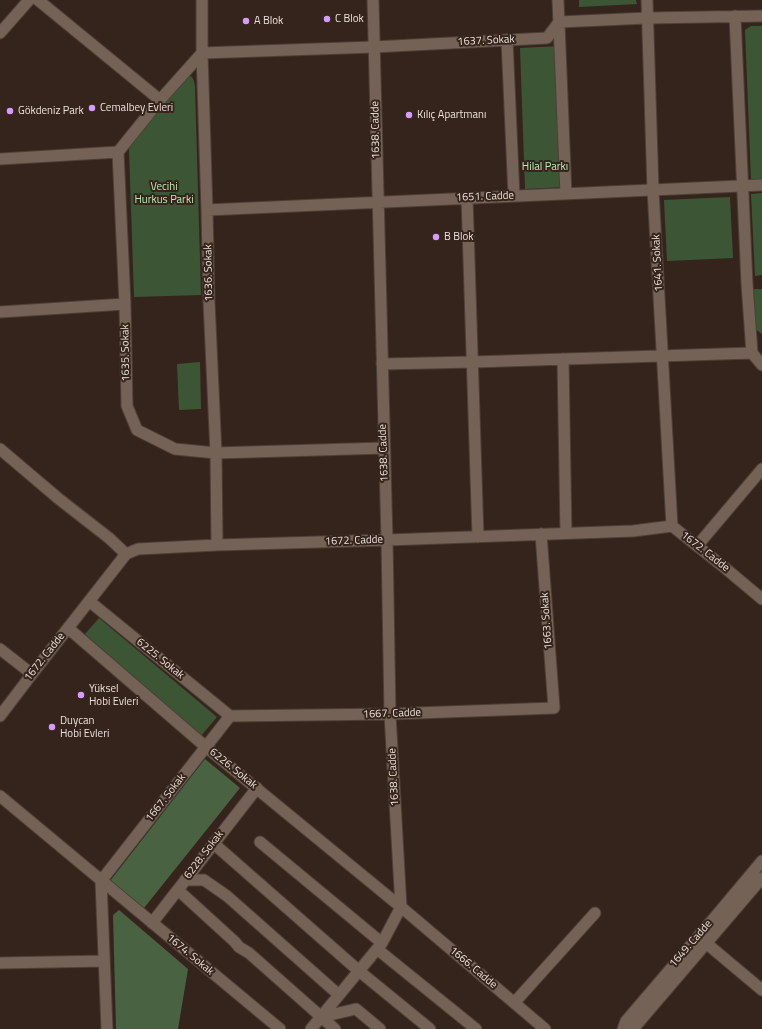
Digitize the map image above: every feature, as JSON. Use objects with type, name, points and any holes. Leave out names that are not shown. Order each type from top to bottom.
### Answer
[{"type":"street","points":[[0,34],[29,0]]},
{"type":"street","points":[[38,0],[160,100]]},
{"type":"street","name":"1636. Sokak","points":[[202,0],[202,53],[209,302],[216,453],[217,545]]},
{"type":"street","name":"1638. Cadde","points":[[373,0],[390,714],[401,907]]},
{"type":"street","points":[[558,0],[566,194]]},
{"type":"street","name":"1641. Sokak","points":[[647,0],[654,190],[672,526]]},
{"type":"street","points":[[735,16],[746,284],[752,353],[762,365]]},
{"type":"street","points":[[559,22],[647,18],[762,16]]},
{"type":"street","name":"1637. Sokak","points":[[202,53],[374,47],[547,38],[559,22]]},
{"type":"street","points":[[507,40],[514,196]]},
{"type":"street","points":[[0,159],[118,152],[160,100],[202,53]]},
{"type":"street","name":"1635. Sokak","points":[[118,152],[125,304],[127,406],[137,430],[175,449],[216,453],[384,448]]},
{"type":"street","name":"1651. Cadde","points":[[207,210],[762,185]]},
{"type":"street","points":[[467,198],[478,536]]},
{"type":"street","points":[[0,312],[125,304]]},
{"type":"street","points":[[382,364],[563,360],[752,353],[762,360]]},
{"type":"street","points":[[563,360],[566,534]]},
{"type":"street","points":[[0,449],[59,500],[109,538],[126,554]]},
{"type":"street","points":[[697,546],[762,469]]},
{"type":"street","name":"1672. Cadde","points":[[0,716],[126,554],[138,549],[217,545],[566,534],[633,531],[672,526],[762,599]]},
{"type":"street","name":"1663. Sokak","points":[[541,534],[554,708]]},
{"type":"street","name":"6225. Sokak","points":[[89,601],[230,716]]},
{"type":"street","name":"6226. Sokak","points":[[68,628],[206,746],[401,907]]},
{"type":"street","points":[[0,649],[32,674]]},
{"type":"street","name":"1667. Cadde","points":[[230,716],[390,714],[554,708]]},
{"type":"street","name":"1667. Sokak","points":[[101,881],[230,716]]},
{"type":"street","name":"6228. Sokak","points":[[152,923],[257,788]]},
{"type":"street","name":"1674. Sokak","points":[[0,796],[280,1029]]},
{"type":"street","points":[[260,842],[476,1029]]},
{"type":"street","points":[[213,843],[359,970],[430,1029]]},
{"type":"street","name":"1649. Cadde","points":[[623,1029],[626,1020],[715,918],[762,860]]},
{"type":"street","name":"1649. Cadde","points":[[633,1029],[762,878]]},
{"type":"street","points":[[185,880],[204,880],[227,896],[339,995]]},
{"type":"street","points":[[101,881],[107,1029]]},
{"type":"street","points":[[178,890],[239,947],[249,953],[335,1029]]},
{"type":"street","points":[[311,1029],[379,946],[401,907]]},
{"type":"street","name":"1666. Cadde","points":[[401,907],[545,1029]]},
{"type":"street","points":[[514,1003],[595,913]]},
{"type":"street","points":[[706,944],[762,990]]},
{"type":"street","points":[[0,963],[104,961]]},
{"type":"street","points":[[321,1017],[356,1009],[380,1029]]},
{"type":"green space","points":[[579,0],[636,0],[637,4],[579,7]]},
{"type":"green space","points":[[751,26],[762,26],[762,179],[751,180],[745,30]]},
{"type":"green space","name":"Hilal Parkı","points":[[560,46],[566,187],[525,189],[520,48]]},
{"type":"green space","name":"Vecihi Hurkus Parki","points":[[187,74],[192,77],[195,87],[201,295],[134,297],[130,144]]},
{"type":"green space","points":[[762,193],[762,275],[755,276],[751,194]]},
{"type":"green space","points":[[730,197],[733,258],[667,261],[664,200]]},
{"type":"green space","points":[[754,289],[762,289],[762,334],[755,329]]},
{"type":"green space","points":[[200,362],[201,409],[179,410],[177,364]]},
{"type":"green space","points":[[99,618],[217,717],[201,736],[85,634]]},
{"type":"green space","points":[[205,759],[240,788],[144,908],[110,881]]},
{"type":"green space","points":[[119,910],[188,969],[178,1029],[116,1029],[113,915]]},
{"type":"place","name":"C Blok","points":[[327,19]]},
{"type":"place","name":"A Blok","points":[[246,21]]},
{"type":"place","name":"Cemalbey Evleri","points":[[92,108]]},
{"type":"place","name":"Gökdeniz Park","points":[[10,111]]},
{"type":"place","name":"Kılıç Apartmanı","points":[[409,115]]},
{"type":"place","name":"B Blok","points":[[436,237]]},
{"type":"place","name":"Yüksel Hobi Evleri","points":[[81,695]]},
{"type":"place","name":"Duycan Hobi Evleri","points":[[52,727]]}]
